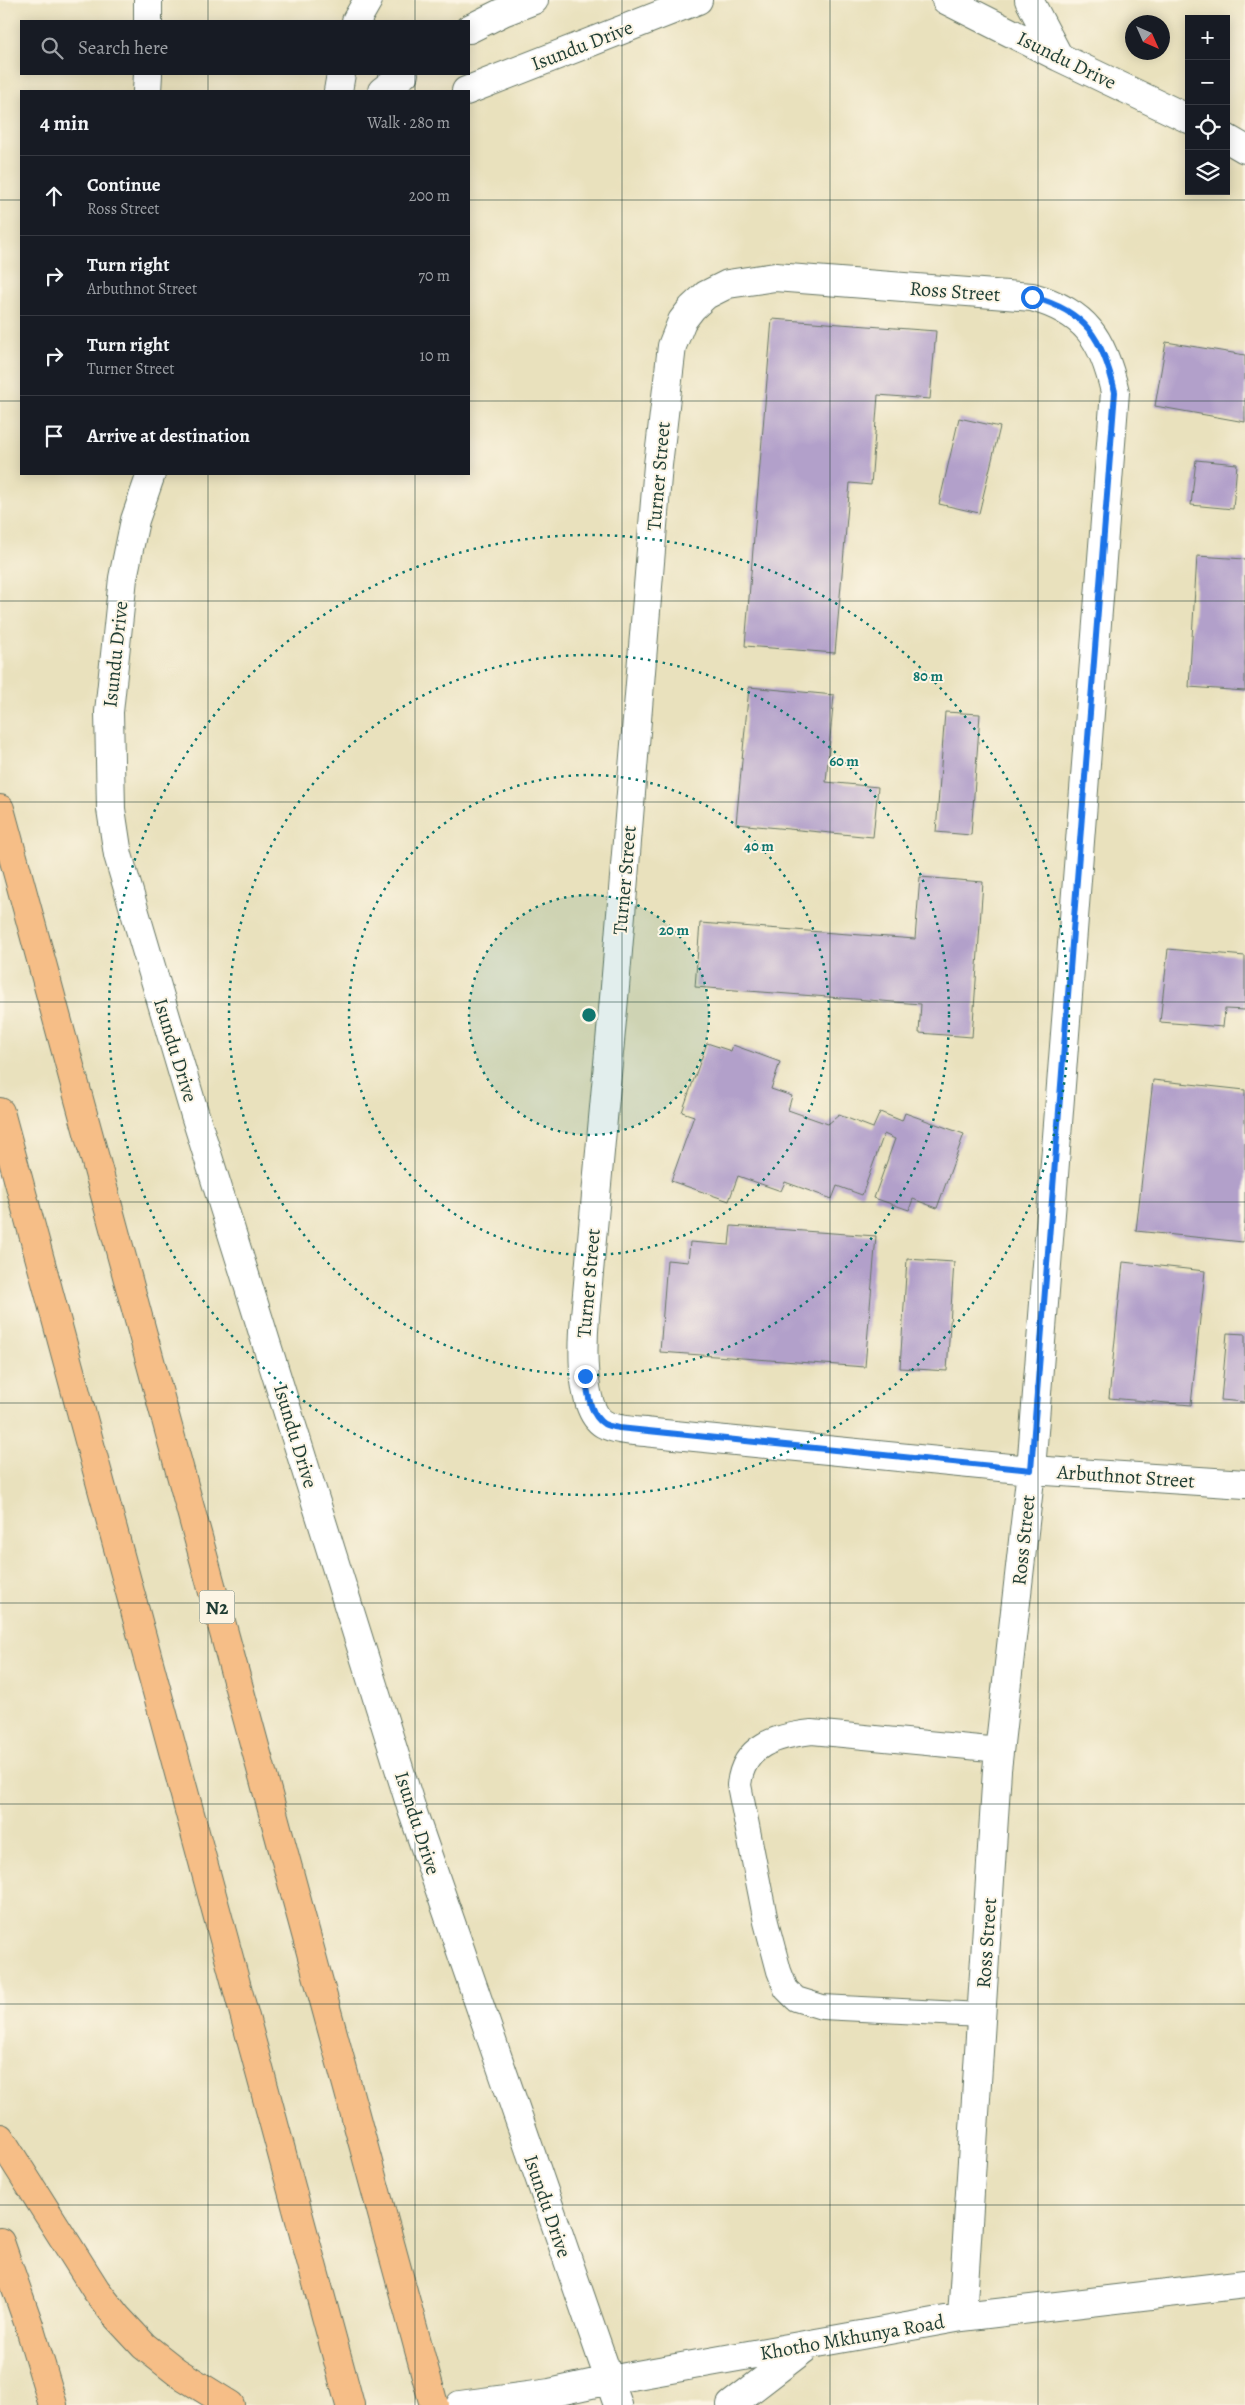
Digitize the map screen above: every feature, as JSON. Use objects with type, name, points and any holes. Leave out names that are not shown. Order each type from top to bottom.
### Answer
[{"type":"main road","name":"N2","points":[[0,809],[434,2405]]},
{"type":"main road","points":[[0,1113],[350,2405]]},
{"type":"main road","points":[[0,2138],[96,2290],[117,2317],[144,2346],[177,2372],[230,2405]]},
{"type":"main road","points":[[0,2242],[29,2324],[53,2405]]},
{"type":"street","points":[[148,0],[148,20]]},
{"type":"street","points":[[357,20],[368,0]]},
{"type":"street","points":[[470,28],[503,12],[534,0]]},
{"type":"street","name":"Isundu Drive","points":[[469,90],[698,0]]},
{"type":"street","name":"Isundu Drive","points":[[946,0],[1185,117]]},
{"type":"street","points":[[1029,0],[1059,57]]},
{"type":"street","points":[[147,90],[148,75]]},
{"type":"street","points":[[338,90],[341,75]]},
{"type":"street","points":[[383,90],[403,75]]},
{"type":"street","points":[[1230,140],[1245,149]]},
{"type":"street","name":"Ross Street","points":[[672,346],[682,322],[706,295],[728,284],[775,277],[1032,297],[1056,303],[1073,314],[1090,331],[1100,346],[1109,367],[1115,392],[1031,1470],[1000,1750],[962,2317]]},
{"type":"street","name":"Turner Street","points":[[594,1413],[588,1398],[585,1376],[583,1348],[585,1316],[616,977],[658,465],[672,346]]},
{"type":"street","name":"Isundu Drive","points":[[151,475],[135,520],[123,578],[109,712],[111,809],[118,855],[195,1115],[412,1810],[614,2393]]},
{"type":"street","name":"Arbuthnot Street","points":[[594,1413],[603,1424],[654,1433],[1031,1470],[1245,1484]]},
{"type":"street","name":"Khotho Mkhunya Road","points":[[460,2405],[550,2393],[614,2393],[809,2345],[962,2317],[1245,2284]]},
{"type":"street","points":[[731,2405],[809,2345]]},
{"type":"lane","points":[[981,2016],[822,2007],[796,1999],[786,1989],[779,1971],[766,1922],[739,1785],[743,1765],[751,1754],[775,1740],[790,1734],[812,1732],[1000,1750]]},
{"type":"building","points":[[772,319],[936,331],[930,399],[878,395],[871,485],[850,483],[835,653],[745,646]]},
{"type":"building","points":[[1166,342],[1245,355],[1245,422],[1155,406]]},
{"type":"building","points":[[959,418],[1000,427],[979,513],[939,504]]},
{"type":"building","points":[[1196,460],[1237,464],[1233,509],[1191,505]]},
{"type":"building","points":[[1197,556],[1245,559],[1245,691],[1189,687]]},
{"type":"building","points":[[749,687],[834,695],[826,782],[878,787],[873,837],[736,824]]},
{"type":"building","points":[[945,712],[980,714],[971,835],[936,832]]},
{"type":"building","points":[[920,877],[983,882],[972,1037],[919,1033],[921,1004],[695,987],[700,923],[915,939]]},
{"type":"building","points":[[1168,949],[1245,956],[1245,1010],[1225,1009],[1223,1027],[1160,1022]]},
{"type":"building","points":[[707,1043],[731,1051],[733,1045],[780,1062],[771,1089],[792,1096],[788,1110],[828,1124],[839,1115],[873,1128],[880,1112],[902,1121],[905,1113],[964,1134],[937,1208],[913,1199],[909,1210],[874,1198],[895,1139],[884,1134],[862,1195],[837,1186],[832,1199],[785,1182],[781,1191],[738,1176],[729,1201],[671,1181],[694,1116],[682,1112]]},
{"type":"building","points":[[1153,1080],[1245,1090],[1245,1219],[1243,1242],[1136,1231]]},
{"type":"building","points":[[731,1226],[876,1236],[865,1367],[660,1352],[667,1260],[688,1262],[690,1242],[729,1245]]},
{"type":"building","points":[[907,1259],[954,1262],[947,1371],[900,1368]]},
{"type":"building","points":[[1123,1262],[1205,1271],[1191,1405],[1109,1398]]},
{"type":"building","points":[[1227,1333],[1245,1334],[1245,1402],[1221,1400]]},
{"type":"route","points":[[585,1376],[588,1398],[594,1413],[603,1424],[619,1428],[1031,1470],[1115,392],[1109,367],[1100,346],[1090,331],[1073,314],[1056,303],[1032,297]]}]
